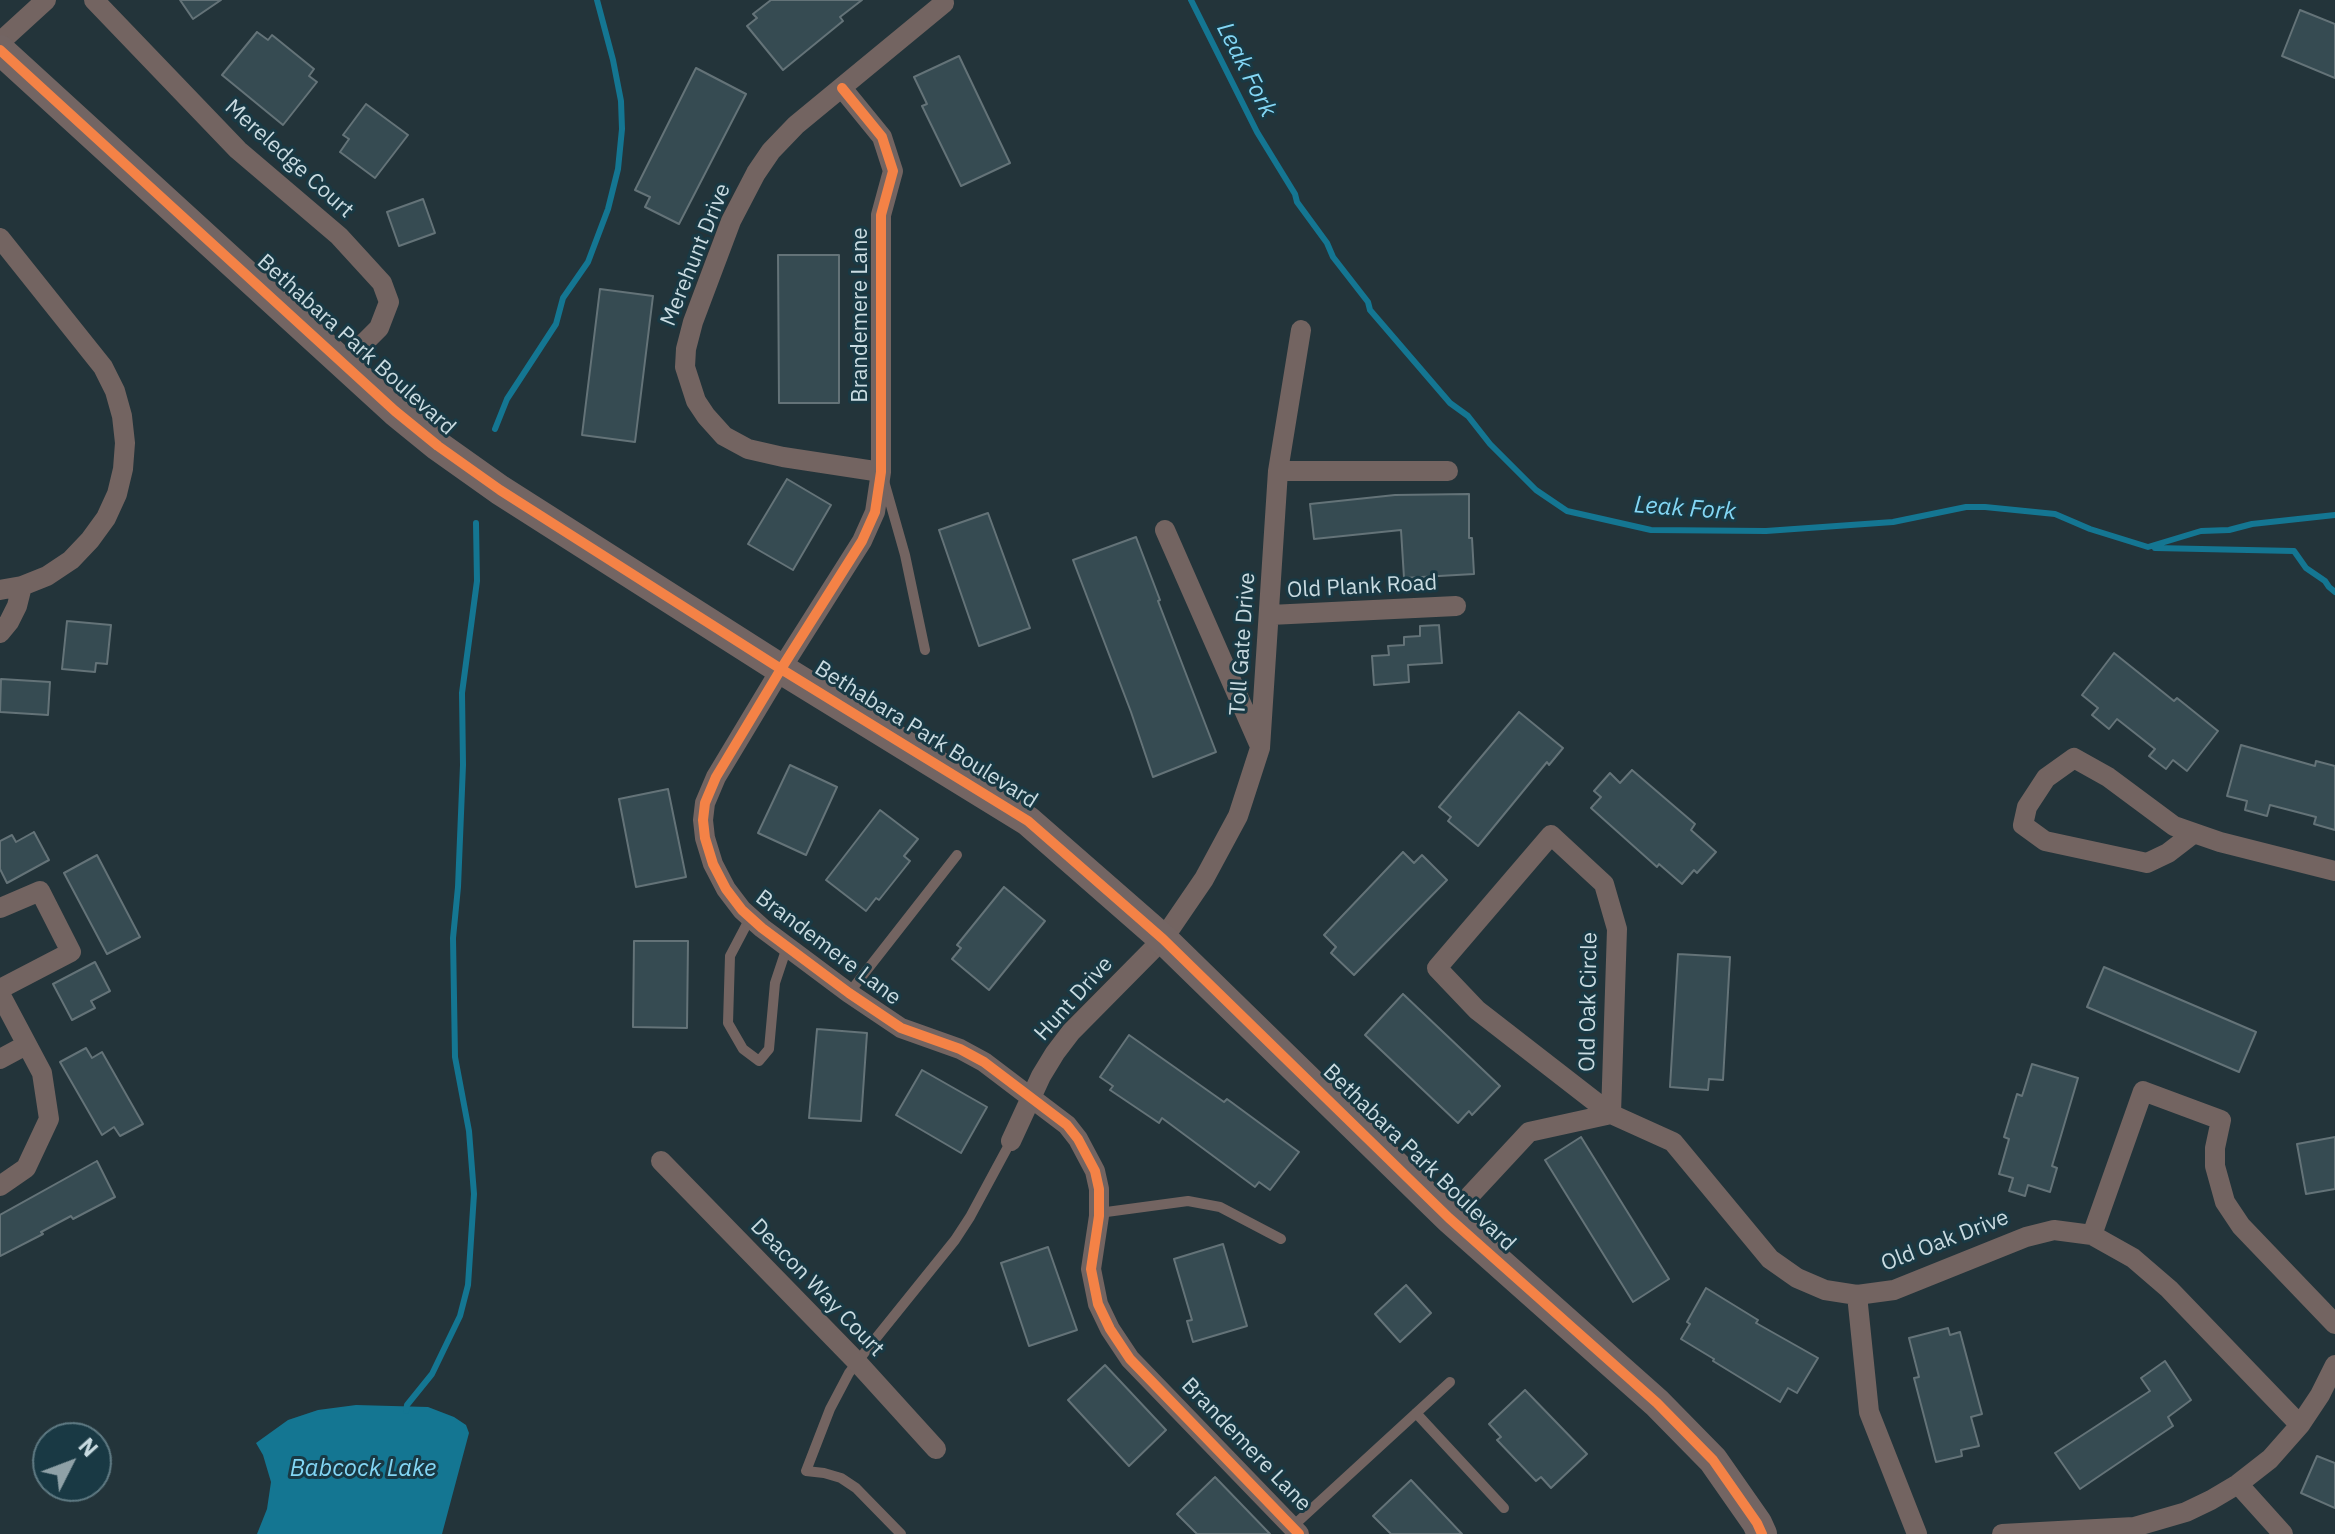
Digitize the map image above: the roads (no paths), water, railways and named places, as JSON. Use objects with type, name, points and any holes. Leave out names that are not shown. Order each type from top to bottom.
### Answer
[{"type":"street","points":[[0,42],[46,0]]},
{"type":"street","name":"Mereledge Court","points":[[94,0],[238,150],[339,236],[382,283],[389,302],[379,328],[343,364]]},
{"type":"street","name":"Merehunt Drive","points":[[881,472],[748,449],[724,436],[696,401],[685,367],[686,349],[731,221],[771,151],[796,125],[944,3]]},
{"type":"street","name":"Bethabara Park Boulevard","points":[[0,50],[395,411],[478,475],[781,669],[1028,821],[1163,939],[1449,1218],[1657,1403],[1713,1460],[1762,1534]]},
{"type":"street","name":"Brandemere Lane","points":[[842,88],[882,137],[893,171],[881,215],[881,472],[875,512],[862,541],[716,777],[705,803],[703,820],[713,864],[726,889],[750,918],[849,993],[901,1028],[960,1049],[984,1062],[1067,1125],[1095,1171],[1099,1189],[1091,1269],[1098,1304],[1110,1329],[1130,1359],[1295,1530]]},
{"type":"street","points":[[0,238],[103,367],[115,391],[125,443],[117,494],[106,518],[90,540],[71,560],[47,576],[22,586],[0,590]]},
{"type":"street","name":"Toll Gate Drive","points":[[1163,939],[1222,848],[1238,816],[1260,748],[1278,471],[1301,330]]},
{"type":"street","points":[[1278,471],[1448,471]]},
{"type":"street","points":[[1165,530],[1260,748]]},
{"type":"street","points":[[0,633],[17,606],[22,586]]},
{"type":"street","name":"Old Plank Road","points":[[1270,615],[1456,606]]},
{"type":"street","points":[[2194,833],[2168,853],[2147,863],[2045,841],[2023,825],[2027,807],[2046,778],[2074,758],[2108,777],[2174,826],[2220,842],[2335,871]]},
{"type":"street","name":"Old Oak Circle","points":[[1551,835],[1604,884],[1617,929],[1611,1114],[1477,1010],[1437,968],[1551,835]]},
{"type":"street","points":[[0,908],[40,891],[71,952],[0,992],[42,1073],[49,1119],[26,1168],[0,1186]]},
{"type":"street","name":"Hunt Drive","points":[[1011,1141],[1048,1065],[1071,1032],[1163,939]]},
{"type":"street","points":[[0,1059],[26,1045]]},
{"type":"street","points":[[2092,1235],[2143,1091],[2221,1120],[2215,1166],[2225,1202],[2241,1226],[2335,1324]]},
{"type":"street","points":[[1449,1218],[1529,1132],[1611,1114]]},
{"type":"street","name":"Old Oak Drive","points":[[1611,1114],[1673,1142],[1770,1259],[1797,1278],[1825,1290],[1857,1295],[1894,1290],[2026,1237],[2054,1230],[2092,1235],[2133,1258],[2169,1289],[2300,1425]]},
{"type":"street","name":"Deacon Way Court","points":[[661,1161],[857,1362],[936,1449]]},
{"type":"street","points":[[1857,1295],[1869,1412],[1917,1534]]},
{"type":"street","points":[[2002,1534],[2068,1533],[2134,1527],[2186,1512],[2238,1484],[2270,1459],[2300,1425],[2335,1365]]},
{"type":"street","points":[[2238,1484],[2283,1534]]},
{"type":"lane","points":[[881,472],[905,555],[925,650]]},
{"type":"lane","points":[[849,993],[957,855]]},
{"type":"lane","points":[[750,918],[730,956],[728,1023],[743,1049],[759,1061],[769,1049],[775,983],[787,947]]},
{"type":"lane","points":[[901,1534],[856,1488],[832,1475],[806,1471],[830,1409],[857,1362],[955,1240],[1011,1141]]},
{"type":"lane","points":[[1099,1213],[1188,1201],[1220,1207],[1281,1239]]},
{"type":"lane","points":[[1295,1530],[1450,1382]]},
{"type":"lane","points":[[1416,1413],[1504,1508]]},
{"type":"water","name":"Babcock Lake","points":[[356,1405],[428,1407],[466,1425],[469,1433],[442,1534],[257,1534],[267,1509],[271,1482],[256,1443],[288,1420],[318,1410]]},
{"type":"waterway","points":[[495,429],[507,399],[556,324],[563,298],[588,262],[608,209],[618,169],[621,101],[597,0]]},
{"type":"waterway","name":"Leak Fork","points":[[1191,0],[1257,132],[1297,202],[1327,243],[1333,257],[1368,302],[1370,310],[1450,403],[1468,416],[1490,444],[1536,490],[1567,511],[1651,530],[1766,531],[1893,522],[1966,507],[1985,507],[2055,514],[2090,529],[2148,547],[2201,531],[2335,515]]},
{"type":"waterway","points":[[406,1411],[407,1405],[432,1374],[460,1316],[468,1285],[474,1194],[469,1131],[455,1057],[453,938],[463,765],[462,693],[477,581],[476,523]]},
{"type":"waterway","points":[[2155,548],[2294,551],[2306,568],[2335,592]]}]
